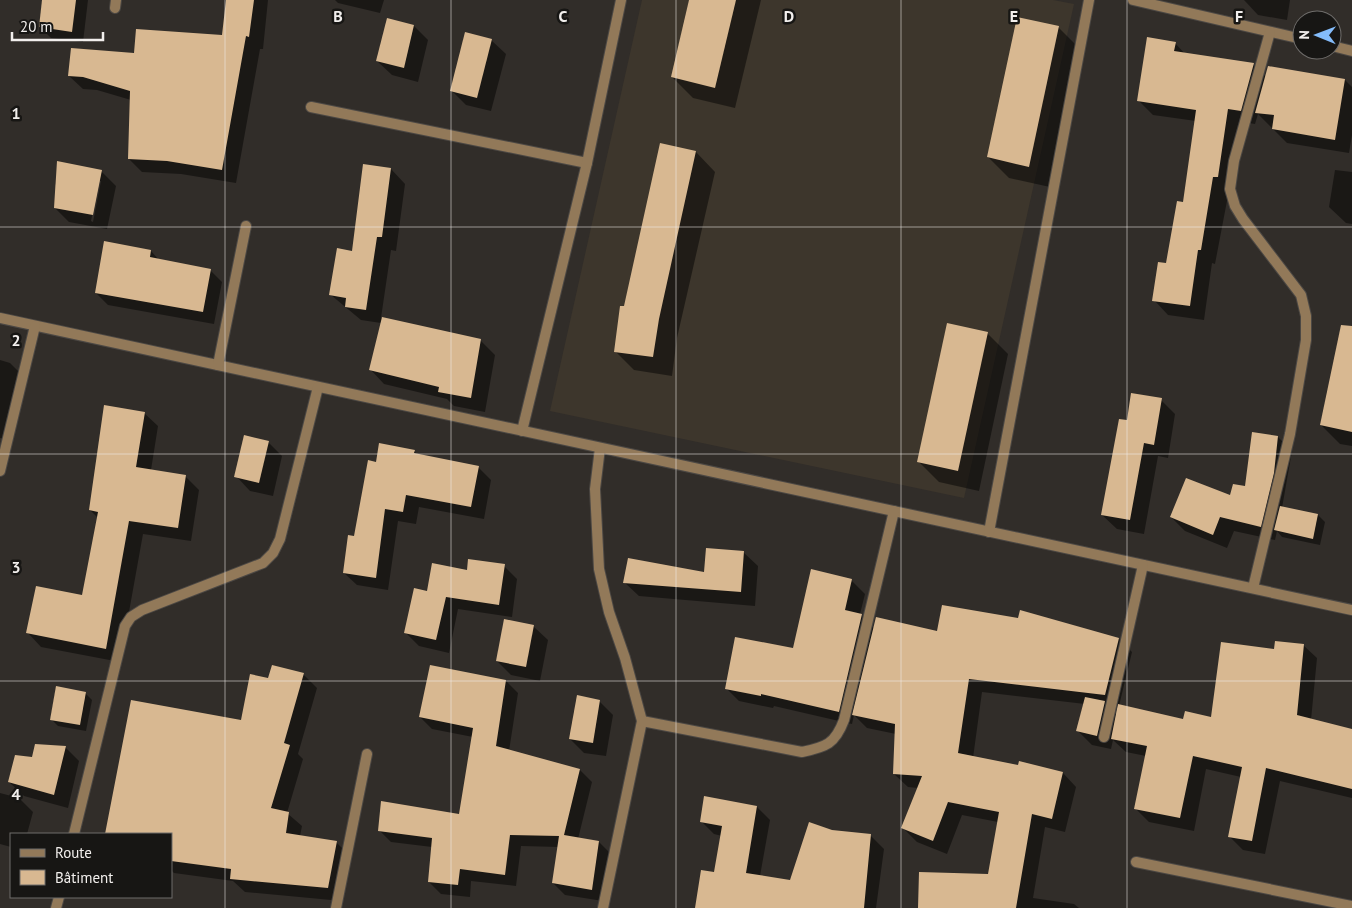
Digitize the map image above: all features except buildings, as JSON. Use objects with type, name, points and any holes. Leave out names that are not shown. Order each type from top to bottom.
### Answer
[{"type":"street","points":[[522,430],[586,163],[621,0]]},
{"type":"street","points":[[989,532],[1089,0]]},
{"type":"street","points":[[1133,0],[1292,37]]},
{"type":"street","points":[[1253,588],[1290,434],[1306,340],[1306,316],[1300,294],[1243,220],[1235,206],[1230,189],[1234,161],[1270,32]]},
{"type":"street","points":[[312,107],[586,163]]},
{"type":"street","points":[[218,365],[246,226]]},
{"type":"street","points":[[0,318],[1352,610]]},
{"type":"street","points":[[0,471],[35,326]]},
{"type":"street","points":[[74,833],[125,626],[131,617],[142,610],[262,563],[273,554],[280,539],[318,387]]},
{"type":"street","points":[[600,448],[596,489],[599,569],[609,612],[625,658],[642,721],[603,908]]},
{"type":"street","points":[[642,721],[802,752],[821,748],[837,737],[844,720],[894,511]]},
{"type":"street","points":[[1104,738],[1143,565]]},
{"type":"street","points":[[336,908],[367,754]]},
{"type":"street","points":[[1136,862],[1352,906]]},
{"type":"shaded area","points":[[642,0],[1053,0],[1074,4],[964,498],[550,411]]}]
